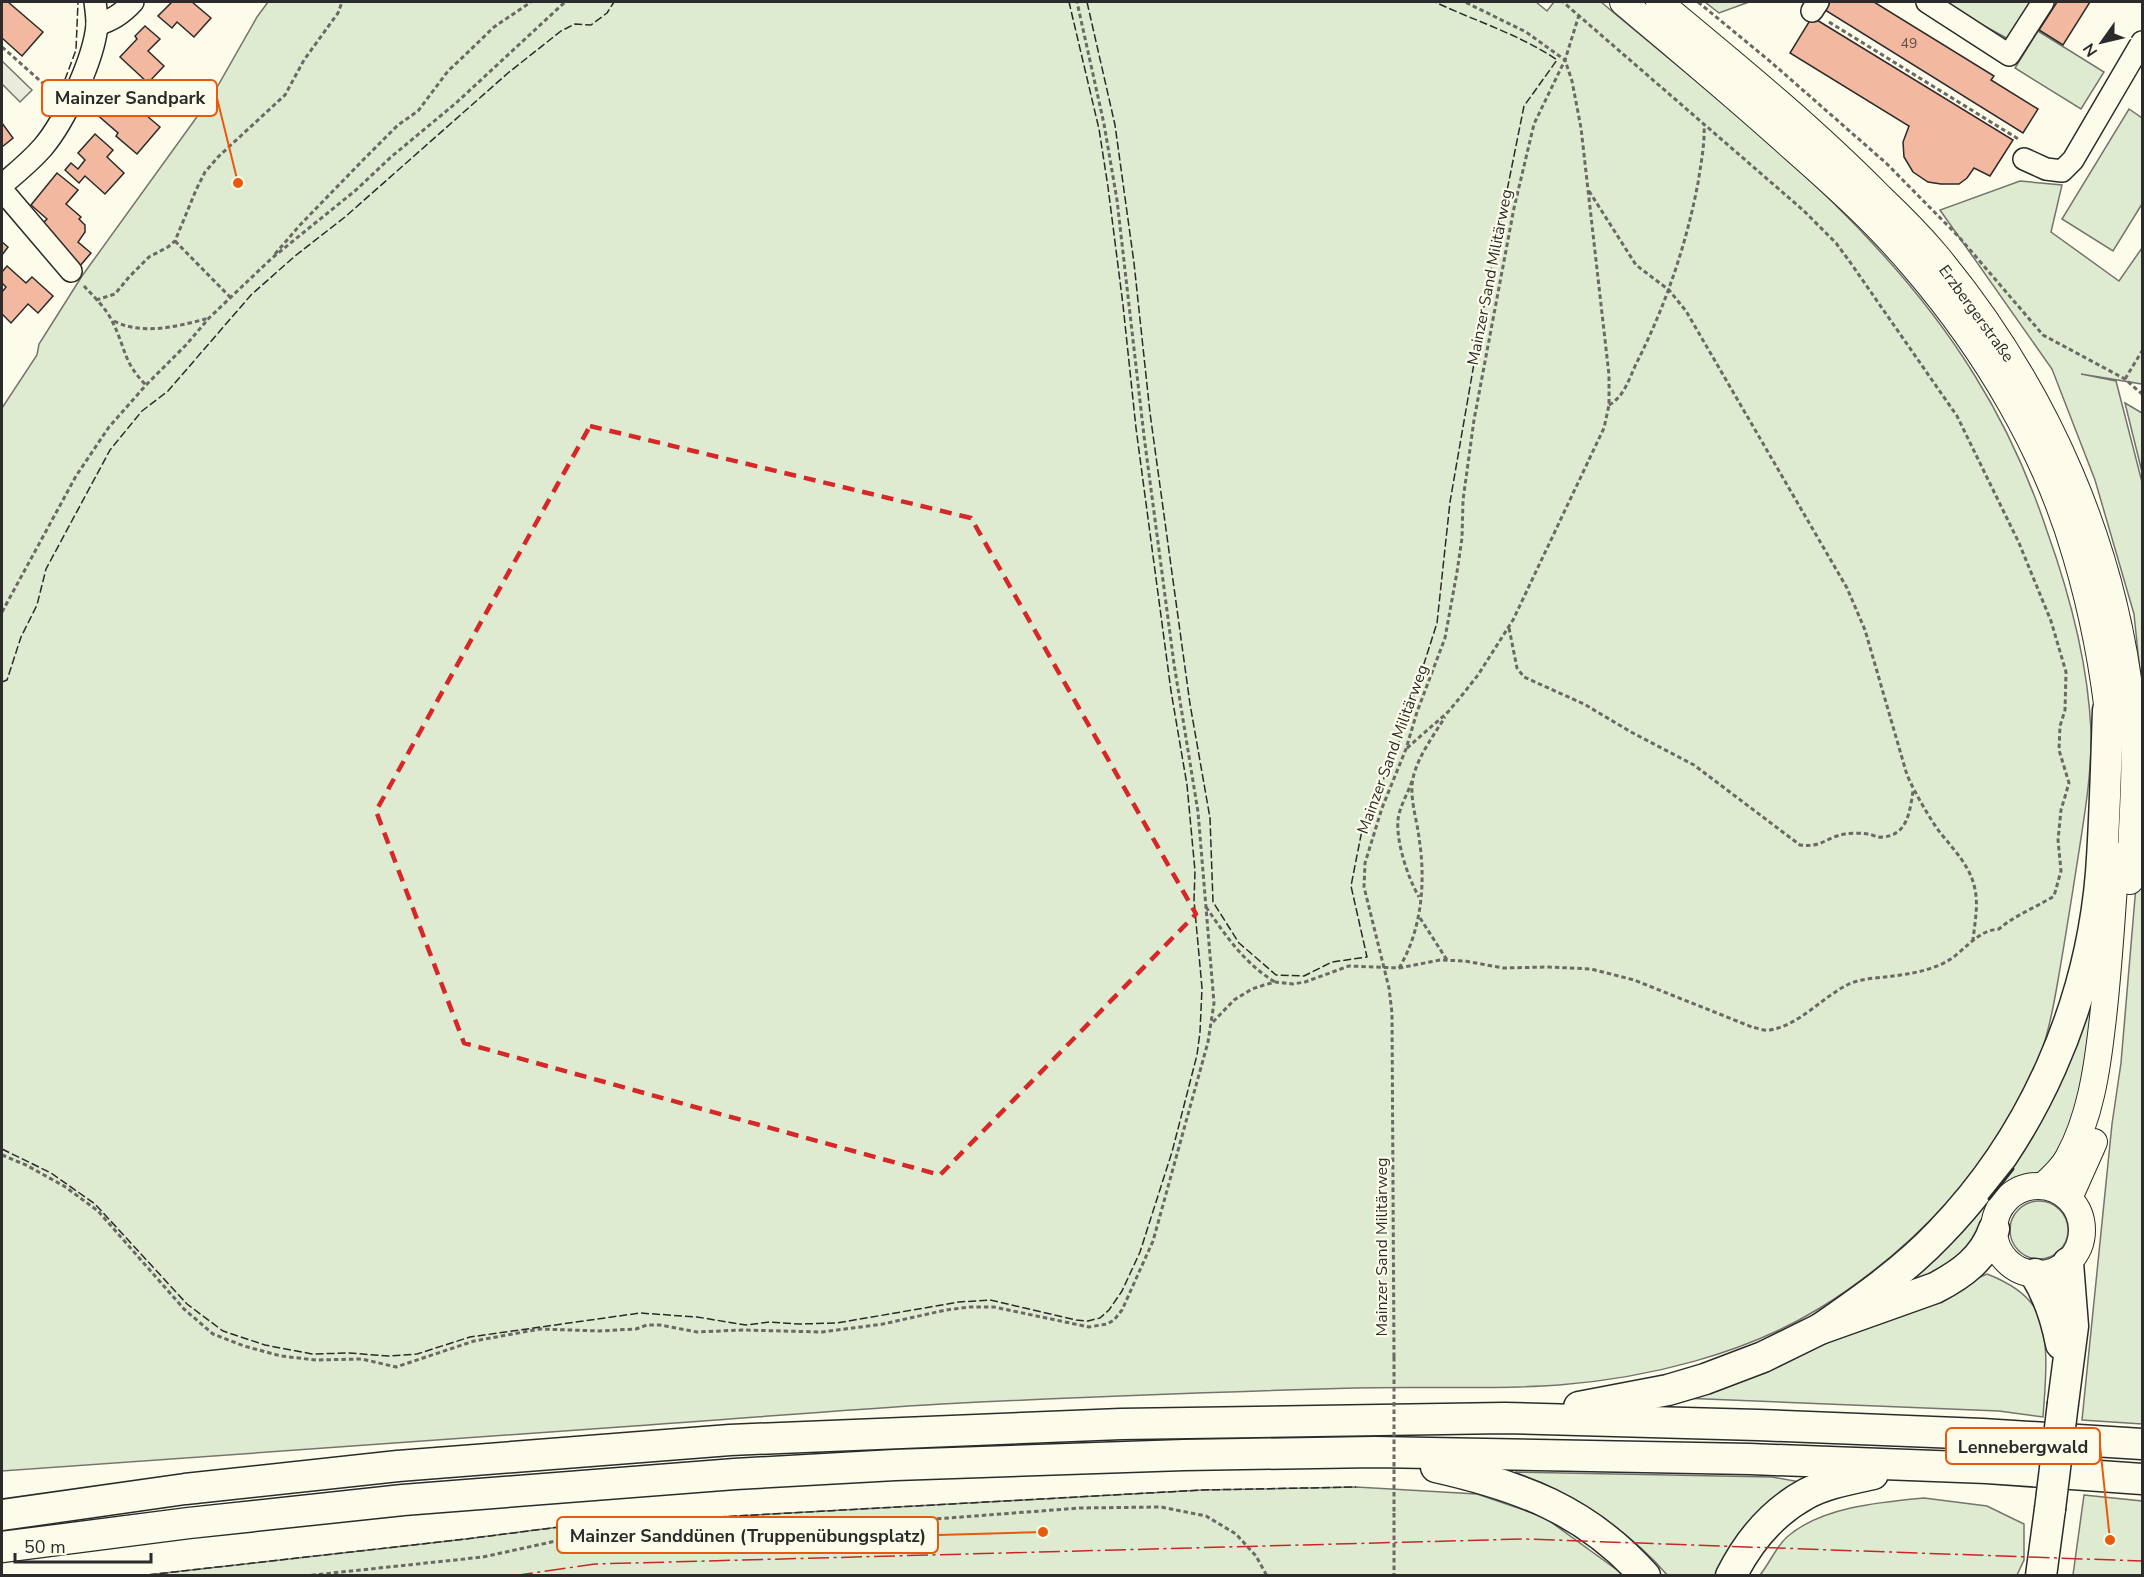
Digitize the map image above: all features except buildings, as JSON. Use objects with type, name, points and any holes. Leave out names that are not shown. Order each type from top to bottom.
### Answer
[{"type":"highway","points":[[1820,1329],[1872,1292],[1940,1234],[2004,1154],[2054,1060],[2073,1011],[2090,941],[2101,875],[2108,710]]},
{"type":"highway","points":[[2133,725],[2142,781]]},
{"type":"highway","points":[[1505,1418],[1593,1406],[1668,1390],[1763,1357],[1820,1329],[1935,1288],[1952,1279],[1979,1256],[1989,1244],[1994,1228]]},
{"type":"highway","points":[[2041,1575],[2073,1326],[2068,1263]]},
{"type":"highway","points":[[2035,1274],[2047,1292],[2057,1324],[2061,1345],[2063,1404]]},
{"type":"highway","points":[[2,1515],[185,1489],[398,1466],[730,1440],[1121,1424],[1505,1418],[1982,1434],[2142,1444]]},
{"type":"highway","points":[[1375,1452],[1476,1476],[1536,1497],[1569,1513],[1601,1534],[1645,1575]]},
{"type":"highway","points":[[2,1547],[189,1523],[403,1500],[735,1474],[896,1465],[1184,1455],[1375,1452],[1738,1459],[1987,1468],[2142,1479]]},
{"type":"highway","points":[[1731,1575],[1740,1558],[1767,1525],[1787,1506],[1807,1493],[1908,1466]]},
{"type":"main road","name":"Erzbergerstraße","points":[[1623,2],[1750,109],[1876,225],[1908,260],[1952,315],[2010,402],[2059,507],[2076,555],[2092,620],[2108,710],[2117,844],[2107,987],[2097,1065],[2088,1106],[2076,1142],[2067,1161],[2043,1186]]},
{"type":"main road","name":"Erzbergerstraße","points":[[1659,2],[1777,100],[1852,169],[1935,253],[2001,344],[2032,392],[2058,444],[2086,509],[2117,616],[2133,725],[2129,897],[2107,1099],[2097,1135],[2069,1198]]},
{"type":"main road","points":[[2029,1186],[2043,1186],[2057,1190],[2069,1198],[2078,1210],[2082,1224],[2082,1238],[2077,1252],[2068,1263],[2058,1269],[2035,1274],[2022,1271],[2006,1259],[1996,1242],[1994,1228],[1997,1214],[2004,1202],[2015,1192],[2029,1186]]},
{"type":"street","points":[[2,185],[44,146],[69,106],[88,61],[97,25],[96,2]]},
{"type":"street","points":[[97,25],[113,20],[133,2]]},
{"type":"street","points":[[1927,2],[2009,55],[2043,2]]},
{"type":"street","points":[[2027,152],[2046,169],[2062,171],[2073,160],[2142,42]]},
{"type":"street","points":[[2,190],[71,271]]},
{"type":"path","points":[[96,300],[115,294],[149,257],[168,247],[175,240],[205,172],[219,156],[285,95],[304,60],[338,13],[342,2]]},
{"type":"path","points":[[272,258],[300,225],[364,159],[398,125],[418,111],[448,71],[494,27],[531,2]]},
{"type":"path","points":[[2,610],[76,476],[109,427],[146,385],[209,318],[272,258],[356,190],[391,157],[456,103],[565,2]]},
{"type":"path","points":[[2,1155],[56,1181],[98,1211],[184,1309],[213,1334],[244,1346],[281,1356],[316,1360],[362,1359],[396,1367],[474,1341],[540,1329],[599,1331],[660,1325],[697,1332],[742,1330],[822,1332],[883,1324],[969,1307],[994,1307],[1067,1324],[1099,1326],[1114,1320],[1122,1310],[1153,1241],[1198,1081],[1214,1002],[1198,812],[1174,664],[1144,436],[1117,200],[1100,105],[1077,2]]},
{"type":"path","points":[[1420,898],[1411,883],[1402,855],[1398,820],[1413,778],[1426,748],[1448,712],[1478,675],[1509,626],[1604,428],[1610,392],[1581,128],[1572,81],[1565,60],[1526,32],[1465,2]]},
{"type":"path","points":[[1211,1023],[1226,1006],[1242,994],[1275,982],[1293,984],[1305,982],[1349,966],[1399,968],[1448,960],[1503,968],[1591,969],[1634,980],[1752,1027],[1768,1030],[1794,1020],[1849,984],[1872,978],[1919,973],[1954,958],[1987,930],[1999,929],[2012,917],[2029,911],[2054,896],[2061,871],[2058,840],[2061,810],[2069,783],[2059,750],[2060,726],[2065,710],[2066,672],[2056,636],[2030,568],[1957,416],[1836,243],[1803,210],[1563,2]]},
{"type":"path","points":[[1815,6],[2027,152]]},
{"type":"path","name":"Mainzer Sand Militärweg","points":[[1394,1575],[1392,1013],[1389,988],[1364,887],[1365,863],[1391,784],[1407,749],[1417,712],[1445,638],[1452,608],[1462,538],[1462,500],[1474,420],[1497,291],[1524,162],[1534,124],[1565,60],[1579,15]]},
{"type":"path","points":[[2,47],[69,106]]},
{"type":"path","points":[[1609,405],[1618,400],[1645,347],[1669,290],[1695,199],[1705,136],[1704,124]]},
{"type":"path","points":[[1589,191],[1636,264],[1669,290],[1686,311],[1847,588],[1865,630],[1902,760],[1914,790],[1936,827],[1966,867],[1974,883],[1977,913],[1973,940]]},
{"type":"path","points":[[175,240],[230,297]]},
{"type":"path","points":[[71,271],[112,320],[133,372],[146,385]]},
{"type":"path","points":[[112,320],[136,329],[189,323],[209,318]]},
{"type":"path","points":[[2142,351],[2124,379],[2142,394]]},
{"type":"path","points":[[1509,626],[1517,668],[1524,677],[1584,704],[1694,765],[1800,845],[1813,847],[1843,834],[1868,834],[1881,838],[1892,834],[1905,825],[1914,790]]},
{"type":"path","points":[[1407,749],[1448,712]]},
{"type":"path","points":[[1399,968],[1407,956],[1419,916],[1423,876],[1413,805],[1413,778]]},
{"type":"path","points":[[1205,905],[1232,944],[1251,966],[1275,982]]},
{"type":"path","points":[[1419,916],[1448,960]]},
{"type":"path","points":[[304,1575],[483,1557],[597,1532],[642,1537],[750,1533],[1080,1508],[1150,1507],[1206,1516],[1236,1534],[1256,1556],[1267,1575]]},
{"type":"highlighted area","points":[[590,426],[971,518],[1196,914],[940,1175],[464,1043],[376,811]]},
{"type":"green space","points":[[268,2],[1536,2],[1547,11],[1554,2],[1601,2],[1803,174],[1896,269],[1938,321],[1986,394],[2016,451],[2040,511],[2063,580],[2082,655],[2091,731],[2090,761],[2088,791],[2050,1020],[2041,1053],[2025,1091],[2004,1128],[1980,1164],[1952,1198],[1921,1229],[1888,1259],[1820,1308],[1791,1324],[1728,1351],[1661,1370],[1593,1382],[1482,1388],[1354,1388],[942,1404],[2,1471],[2,408],[37,355],[39,344],[82,276],[212,96]]},
{"type":"green space","points":[[1705,2],[1749,2],[1719,13]]},
{"type":"green space","points":[[1940,2],[2037,2],[2012,41]]},
{"type":"green space","points":[[2038,31],[2104,72],[2081,109],[2015,68]]},
{"type":"green space","points":[[2129,109],[2142,118],[2142,204],[2113,251],[2062,219]]},
{"type":"green space","points":[[2020,181],[2062,185],[2051,232],[2119,281],[2142,248],[2142,384],[2081,374],[2116,381],[2142,482],[2142,692],[2134,614],[2095,480],[2052,369],[1940,210]]},
{"type":"green space","points":[[2125,403],[2142,413],[2142,472]]},
{"type":"green space","points":[[2142,873],[2142,1424],[2082,1420],[2112,1124],[2121,1063],[2137,874]]},
{"type":"green space","points":[[2087,1005],[2096,1006],[2090,1054],[2064,1148],[2041,1172],[2016,1179],[1997,1192],[1986,1212],[1985,1222],[1951,1270],[1903,1283]]},
{"type":"green space","points":[[2039,1201],[2050,1203],[2063,1214],[2068,1230],[2066,1241],[2055,1254],[2039,1259],[2028,1257],[2015,1246],[2010,1230],[2012,1219],[2023,1206]]},
{"type":"green space","points":[[1987,1274],[2008,1284],[2027,1298],[2041,1321],[2046,1362],[2043,1417],[1999,1411],[1681,1398],[1826,1341]]},
{"type":"green space","points":[[1515,1472],[1772,1477],[1800,1482],[1719,1575],[1668,1576],[1635,1542],[1598,1515]]},
{"type":"green space","points":[[1356,1487],[1477,1494],[1544,1517],[1624,1575],[138,1576],[575,1525],[1202,1490]]},
{"type":"green space","points":[[2084,1495],[2142,1501],[2142,1575],[2073,1575]]},
{"type":"green space","points":[[1924,1498],[1987,1506],[2024,1524],[2024,1560],[2017,1575],[1760,1575],[1787,1537],[1817,1519],[1871,1504]]},
{"type":"shaded area","points":[[2,61],[32,90],[20,102],[2,84]]},
{"type":"fence","points":[[61,90],[76,50],[78,2]]},
{"type":"fence","points":[[2,682],[7,680],[21,637],[37,605],[46,569],[110,450],[142,411],[168,391],[251,295],[295,256],[345,217],[508,73],[561,31],[575,24],[591,25],[607,13],[614,2]]},
{"type":"fence","points":[[2,1149],[51,1173],[95,1204],[187,1304],[223,1331],[265,1345],[312,1354],[349,1353],[388,1356],[417,1354],[470,1337],[640,1313],[697,1317],[746,1325],[770,1322],[837,1323],[959,1302],[990,1300],[1076,1320],[1088,1321],[1100,1318],[1109,1310],[1122,1291],[1140,1252],[1172,1152],[1197,1055],[1202,988],[1187,785],[1171,691],[1136,428],[1108,187],[1099,129],[1069,2]]},
{"type":"fence","points":[[1087,2],[1115,125],[1134,263],[1150,413],[1190,704],[1210,818],[1213,902],[1239,943],[1276,975],[1304,976],[1332,962],[1367,957],[1351,886],[1362,830],[1398,745],[1437,623],[1450,502],[1485,300],[1524,106],[1557,60],[1513,36],[1435,2]]},
{"type":"fence","points":[[138,1576],[575,1525],[1202,1490],[1356,1487]]},
{"type":"wall","points":[[1989,1199],[2013,1169]]},
{"type":"power","points":[[512,1576],[595,1564],[1524,1539],[2142,1561]]},
{"type":"place","name":"Mainzer Sandpark","points":[[238,183]]},
{"type":"place","name":"Mainzer Sanddünen (Truppenübungsplatz)","points":[[1043,1532]]},
{"type":"place","name":"Lennebergwald","points":[[2110,1540]]}]
